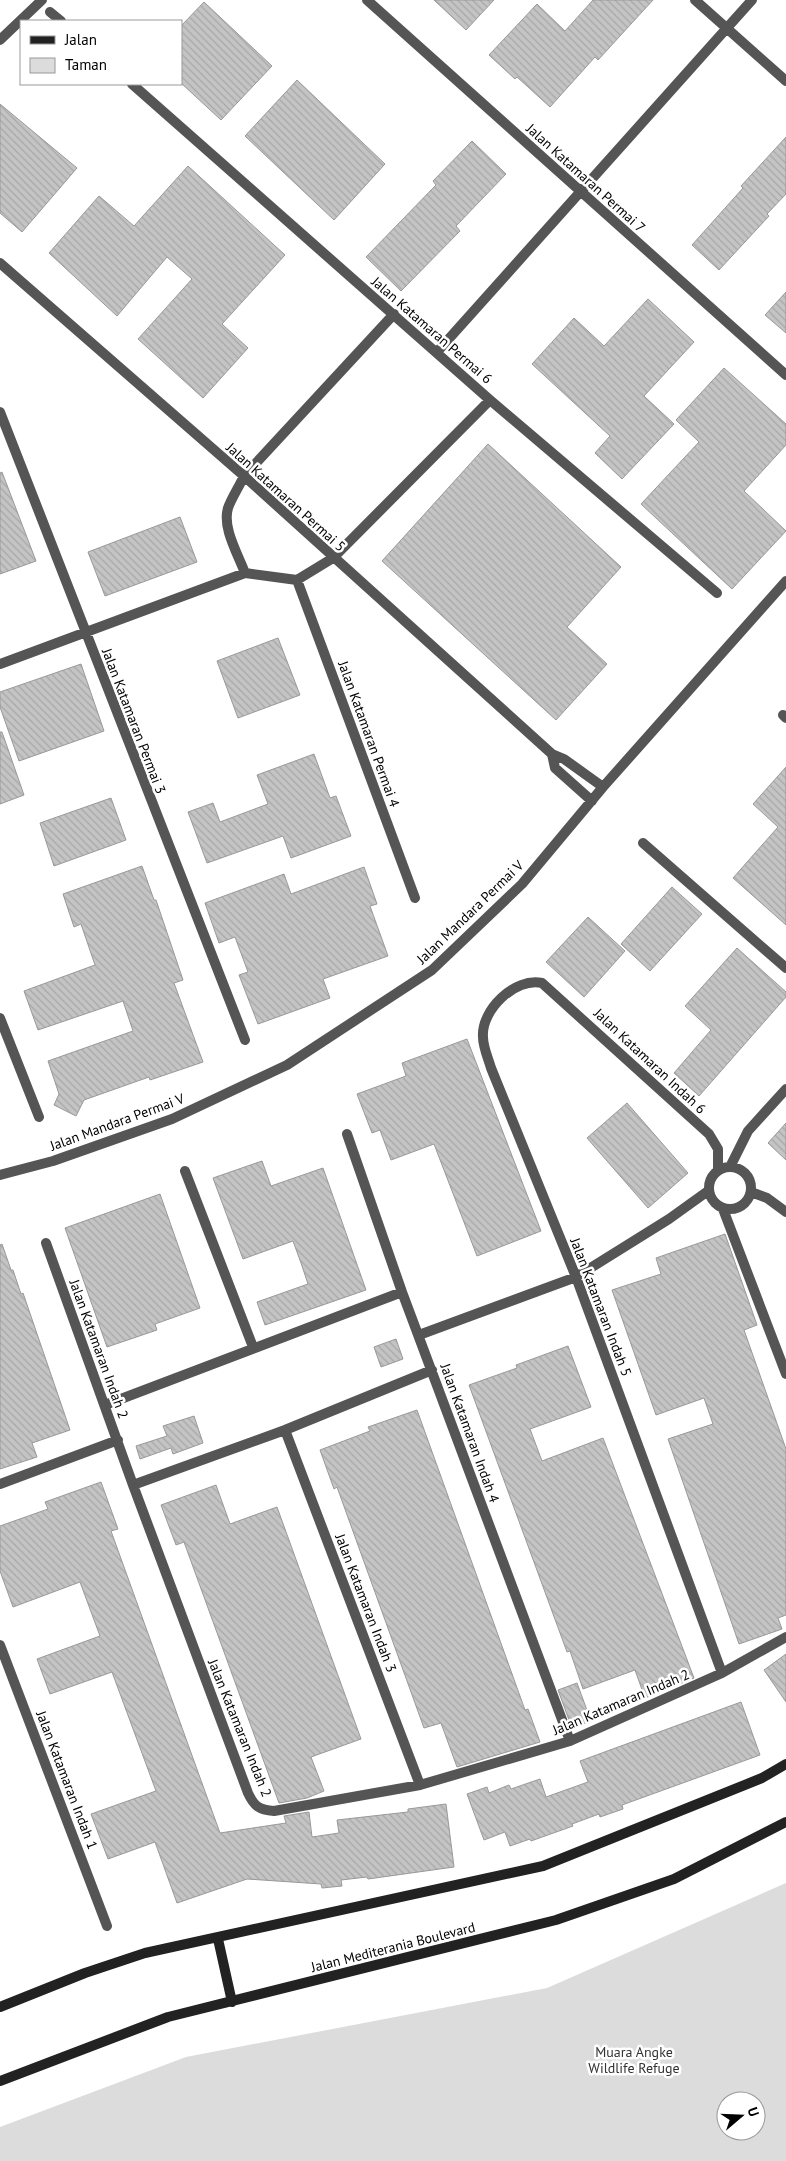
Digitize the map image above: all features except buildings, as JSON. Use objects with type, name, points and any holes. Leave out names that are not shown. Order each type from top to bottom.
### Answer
[{"type":"street","points":[[21,20],[42,0]]},
{"type":"street","name":"Jalan Katamaran Permai 7","points":[[367,0],[786,375]]},
{"type":"street","points":[[695,0],[786,81]]},
{"type":"street","points":[[437,352],[579,191],[752,0]]},
{"type":"street","points":[[50,12],[60,20]]},
{"type":"street","points":[[0,40],[20,21]]},
{"type":"street","name":"Jalan Katamaran Permai 6","points":[[133,85],[490,400],[717,593]]},
{"type":"street","name":"Jalan Katamaran Permai 5","points":[[0,263],[244,476],[552,754],[564,759],[602,787]]},
{"type":"street","points":[[245,572],[228,531],[226,519],[228,508],[244,476],[394,314]]},
{"type":"street","points":[[0,664],[245,572],[297,580],[333,558],[490,400]]},
{"type":"street","name":"Jalan Katamaran Permai 3","points":[[0,412],[245,1040]]},
{"type":"street","name":"Jalan Katamaran Permai 4","points":[[297,580],[415,898]]},
{"type":"street","name":"Jalan Mandara Permai V","points":[[0,1175],[53,1161],[172,1119],[287,1065],[432,970],[522,884],[602,787],[786,581]]},
{"type":"street","name":"Jalan Katamaran Permai 5","points":[[552,754],[555,768],[592,800]]},
{"type":"street","points":[[643,842],[786,968]]},
{"type":"street","name":"Jalan Katamaran Indah 5","points":[[542,983],[533,981],[525,984],[497,1003],[485,1018],[482,1037],[491,1068],[576,1278],[722,1673]]},
{"type":"street","name":"Jalan Katamaran Indah 6","points":[[542,983],[709,1134],[718,1149],[718,1170]]},
{"type":"street","points":[[0,1018],[39,1117]]},
{"type":"street","points":[[730,1167],[748,1131],[786,1089]]},
{"type":"street","name":"Jalan Katamaran Indah 4","points":[[347,1134],[402,1292],[570,1741]]},
{"type":"street","points":[[723,1209],[735,1209],[746,1203],[750,1192],[749,1180],[741,1171],[730,1167],[718,1170],[710,1179],[708,1191],[713,1202],[723,1209],[786,1374]]},
{"type":"street","points":[[185,1171],[253,1347]]},
{"type":"street","points":[[419,1335],[576,1278],[653,1230],[708,1191]]},
{"type":"street","points":[[750,1192],[767,1198],[786,1212]]},
{"type":"street","name":"Jalan Katamaran Indah 2","points":[[46,1243],[248,1793],[258,1808],[274,1811],[420,1785],[570,1741],[722,1673],[786,1637]]},
{"type":"street","points":[[105,1405],[253,1347],[402,1292]]},
{"type":"street","points":[[133,1484],[285,1430],[432,1370]]},
{"type":"street","name":"Jalan Katamaran Indah 3","points":[[285,1430],[420,1785]]},
{"type":"street","points":[[0,1484],[118,1440]]},
{"type":"street","name":"Jalan Katamaran Indah 1","points":[[0,1645],[108,1926]]},
{"type":"street","points":[[0,2007],[85,1973],[145,1953],[218,1939],[543,1866],[762,1778],[786,1764]]},
{"type":"street","name":"Jalan Mediterania Boulevard","points":[[0,2081],[168,2017],[556,1920],[674,1879],[786,1822]]},
{"type":"street","points":[[218,1939],[232,2002]]},
{"type":"green space","name":"Muara Angke Wildlife Refuge","points":[[786,1883],[786,2161],[0,2161],[0,2127],[186,2057],[547,1988]]}]
